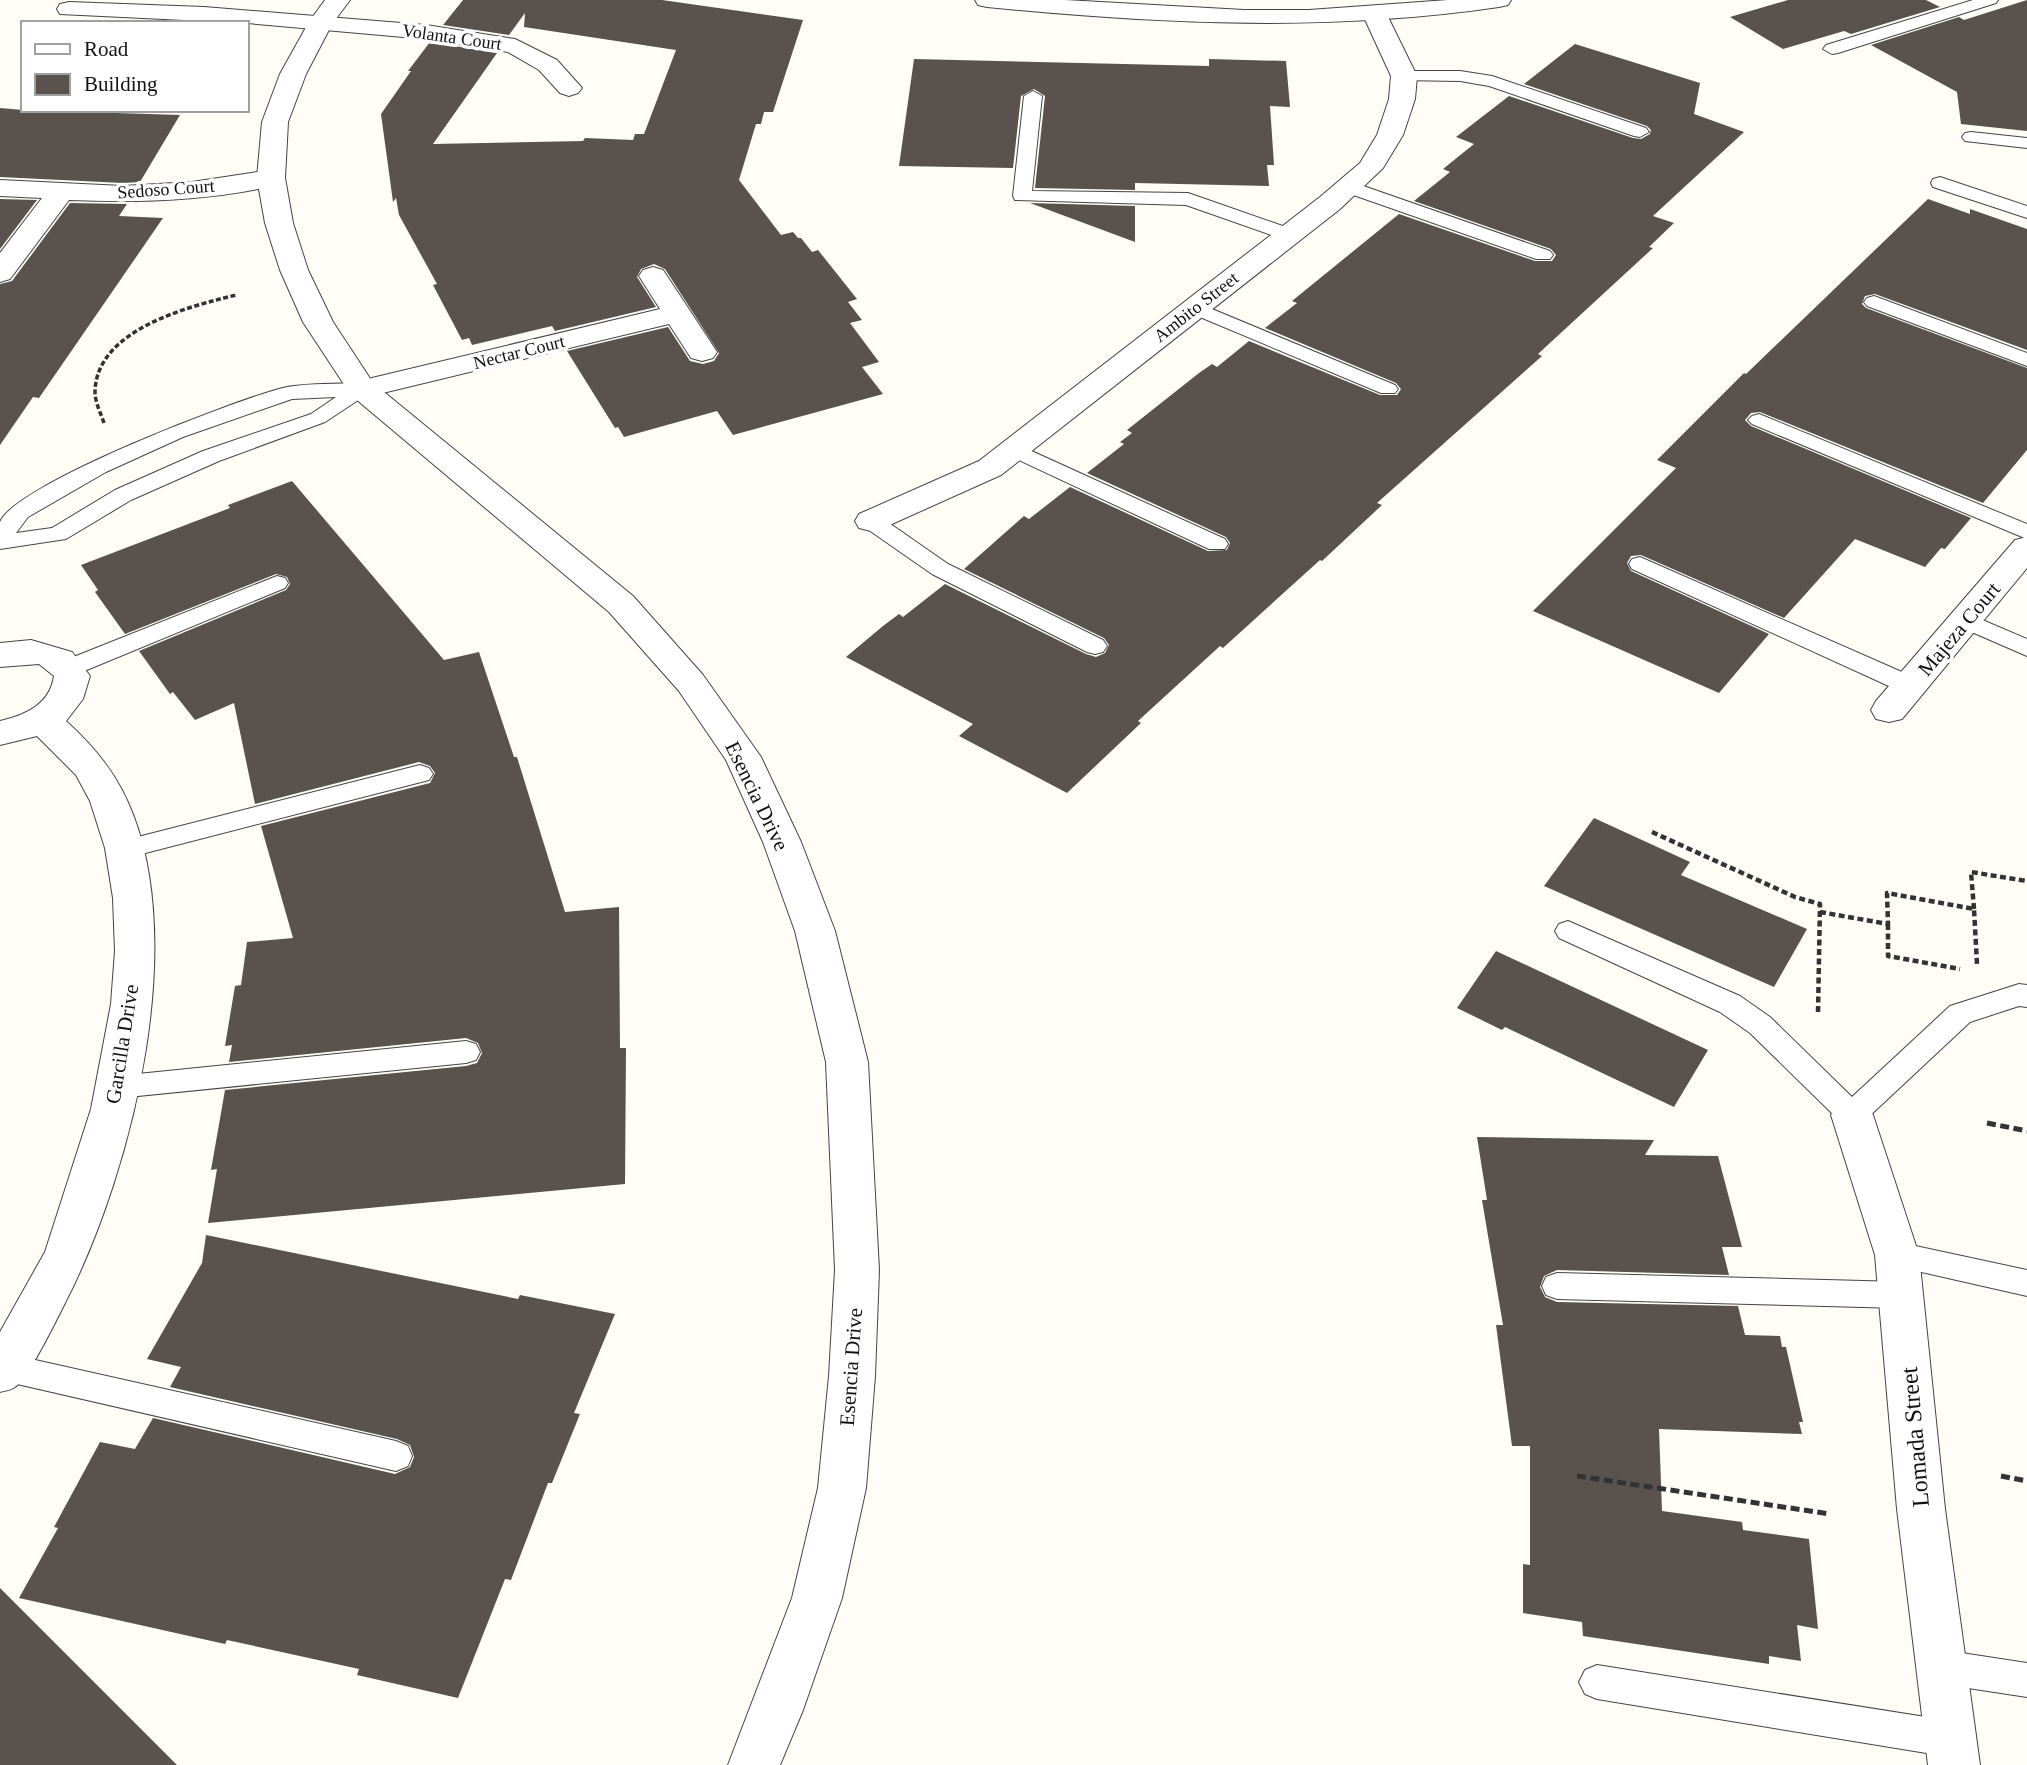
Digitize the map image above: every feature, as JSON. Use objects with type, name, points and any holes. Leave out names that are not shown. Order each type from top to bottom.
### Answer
[{"type":"street","points":[[987,0],[1070,8],[1218,16],[1374,13],[1468,6],[1499,0]]},
{"type":"street","name":"Volanta Court","points":[[69,9],[329,11],[426,32],[515,46],[548,65],[569,88]]},
{"type":"street","name":"Esencia Drive","points":[[329,11],[293,74],[275,122],[271,178],[279,223],[294,270],[318,322],[362,388],[621,604],[691,683],[743,757],[782,842],[815,931],[847,1062],[857,1270],[852,1376],[842,1488],[817,1598],[777,1710],[754,1765]]},
{"type":"street","points":[[1374,13],[1388,37],[1404,76]]},
{"type":"street","name":"Ambito Street","points":[[871,521],[990,468],[1349,187],[1370,168],[1390,135],[1402,99],[1404,76]]},
{"type":"street","name":"Sedoso Court","points":[[0,188],[123,194],[192,190],[271,178]]},
{"type":"street","points":[[0,274],[61,191]]},
{"type":"street","points":[[653,276],[702,352]]},
{"type":"street","name":"Nectar Court","points":[[362,388],[676,314]]},
{"type":"street","name":"Majeza Court","points":[[1900,698],[2027,547]]},
{"type":"street","points":[[0,654],[16,652],[54,656],[69,668],[72,676],[69,694],[42,720],[0,733]]},
{"type":"street","name":"Garcilla Drive","points":[[2,1370],[62,1265],[99,1163],[118,1087],[132,996],[135,914],[125,849],[108,799],[79,752],[42,720]]},
{"type":"street","name":"Lomada Street","points":[[1852,1115],[1899,1275],[1921,1509],[1953,1752]]},
{"type":"lane","points":[[1832,48],[1990,0]]},
{"type":"lane","points":[[1404,76],[1460,76],[1492,81],[1640,132]]},
{"type":"lane","points":[[1033,96],[1022,196],[1188,199],[1290,235]]},
{"type":"lane","points":[[1971,137],[2027,143]]},
{"type":"lane","points":[[1940,183],[2027,212]]},
{"type":"lane","points":[[1349,187],[1543,255]]},
{"type":"lane","points":[[1874,302],[2027,360]]},
{"type":"lane","points":[[1195,308],[1388,389]]},
{"type":"lane","points":[[0,540],[58,534],[123,495],[233,448],[318,418],[362,388]]},
{"type":"lane","points":[[0,540],[20,512],[98,467],[175,432],[290,393],[362,388]]},
{"type":"lane","points":[[1759,420],[2027,532]]},
{"type":"lane","points":[[1014,449],[1217,544]]},
{"type":"lane","points":[[871,521],[940,569],[1095,646]]},
{"type":"lane","points":[[1640,564],[1900,698]]},
{"type":"lane","points":[[69,668],[277,583]]},
{"type":"lane","points":[[1966,621],[2027,648]]},
{"type":"lane","points":[[125,849],[420,774]]},
{"type":"lane","points":[[1568,931],[1730,1004],[1760,1025],[1852,1115],[1959,1014],[2019,995],[2027,996]]},
{"type":"lane","points":[[118,1087],[466,1052]]},
{"type":"lane","points":[[1557,1286],[1899,1275],[2027,1283]]},
{"type":"lane","points":[[2,1370],[396,1456]]},
{"type":"lane","points":[[1942,1667],[2027,1680]]},
{"type":"lane","points":[[1597,1682],[1953,1752]]},
{"type":"path","points":[[108,430],[95,407],[93,394],[101,367],[110,354],[144,325],[166,314],[236,295]]},
{"type":"path","points":[[1652,832],[1784,892],[1820,904],[1818,1013]]},
{"type":"path","points":[[1978,972],[1972,872],[2027,881]]},
{"type":"path","points":[[1965,970],[1888,956],[1887,893],[1975,909]]},
{"type":"path","points":[[1820,912],[1888,925]]},
{"type":"path","points":[[1987,1123],[2027,1131]]},
{"type":"path","points":[[1577,1476],[1830,1514]]},
{"type":"path","points":[[2001,1476],[2027,1480]]},
{"type":"building","points":[[463,0],[662,0],[803,20],[773,112],[764,112],[761,124],[756,124],[739,180],[781,235],[793,232],[812,252],[818,250],[857,299],[848,302],[862,320],[850,323],[879,362],[862,367],[883,394],[733,435],[717,411],[624,437],[618,427],[615,428],[567,351],[668,327],[690,361],[703,364],[714,361],[719,353],[665,269],[654,264],[641,269],[637,277],[656,307],[555,331],[552,326],[472,345],[469,338],[462,340],[433,285],[437,284],[399,215],[396,198],[393,202],[381,114],[411,71],[408,71],[430,42],[497,53],[433,144],[583,141],[585,138],[633,140],[635,134],[644,134],[676,50],[524,27],[525,13],[509,35],[443,25]]},
{"type":"building","points":[[1788,0],[1926,0],[1940,7],[1851,34],[1844,31],[1783,49],[1730,17]]},
{"type":"building","points":[[2027,0],[2027,131],[1961,124],[1957,92],[1871,45],[1959,17],[1964,20]]},
{"type":"building","points":[[1575,44],[1700,83],[1694,114],[1744,132],[1653,216],[1674,223],[1649,247],[1653,248],[1538,354],[1542,356],[1377,503],[1382,505],[1322,561],[1223,648],[1220,646],[1138,721],[1141,723],[1067,793],[959,736],[973,724],[846,657],[899,614],[903,617],[945,584],[1086,654],[1096,657],[1105,653],[1109,645],[1104,638],[964,569],[1024,516],[1029,519],[1070,487],[1208,551],[1227,550],[1230,543],[1226,537],[1087,473],[1124,444],[1120,442],[1132,433],[1127,430],[1199,373],[1212,364],[1217,367],[1249,341],[1380,395],[1397,395],[1401,389],[1396,383],[1265,328],[1297,303],[1292,301],[1399,214],[1535,261],[1552,261],[1556,255],[1551,249],[1414,201],[1450,172],[1443,169],[1474,144],[1456,137],[1509,96],[1633,138],[1641,139],[1650,134],[1651,130],[1647,126],[1524,84]]},
{"type":"building","points":[[914,59],[1209,66],[1209,59],[1286,61],[1290,107],[1270,106],[1274,165],[1267,165],[1269,186],[1135,183],[1135,190],[1035,188],[1045,96],[1034,89],[1021,96],[1013,168],[899,166]]},
{"type":"building","points":[[0,108],[21,110],[21,112],[180,115],[140,182],[0,177]]},
{"type":"building","points":[[0,199],[37,200],[0,249]]},
{"type":"building","points":[[1928,199],[1970,214],[1970,209],[2027,229],[2027,350],[1875,294],[1865,296],[1862,304],[1866,308],[2027,368],[2027,450],[1983,503],[1760,412],[1751,413],[1745,420],[1751,426],[1971,518],[1945,549],[1941,548],[1925,567],[1855,539],[1784,618],[1641,555],[1631,556],[1627,563],[1631,571],[1769,634],[1719,693],[1533,611],[1676,468],[1657,460],[1744,373],[1746,374]]},
{"type":"building","points":[[70,203],[127,204],[119,216],[163,218],[39,398],[33,397],[0,445],[0,284],[12,281]]},
{"type":"building","points":[[1030,203],[1135,206],[1135,242]]},
{"type":"building","points":[[292,481],[444,660],[479,652],[514,757],[517,757],[565,912],[619,907],[620,1048],[626,1048],[625,1184],[208,1223],[217,1169],[211,1170],[225,1090],[466,1066],[477,1063],[482,1053],[478,1043],[466,1038],[229,1062],[232,1045],[225,1046],[235,986],[241,985],[247,942],[293,938],[261,826],[430,783],[435,773],[430,766],[419,762],[255,804],[234,703],[195,720],[173,692],[170,694],[139,651],[286,590],[290,584],[287,577],[276,574],[125,634],[95,592],[98,590],[81,565],[230,508],[228,505]]},
{"type":"building","points":[[1594,818],[1690,862],[1681,875],[1807,929],[1774,987],[1544,886]]},
{"type":"building","points":[[1496,951],[1708,1050],[1674,1107],[1505,1027],[1502,1030],[1457,1008]]},
{"type":"building","points":[[1477,1137],[1654,1140],[1645,1155],[1718,1156],[1742,1247],[1722,1247],[1729,1275],[1557,1270],[1544,1276],[1540,1287],[1545,1297],[1557,1302],[1738,1306],[1745,1335],[1780,1336],[1782,1347],[1786,1347],[1803,1422],[1799,1422],[1802,1434],[1659,1429],[1662,1511],[1742,1522],[1743,1530],[1809,1539],[1818,1629],[1797,1625],[1801,1661],[1769,1656],[1769,1664],[1583,1636],[1582,1622],[1523,1613],[1523,1564],[1530,1565],[1530,1446],[1512,1446],[1496,1325],[1503,1325],[1482,1200],[1487,1200]]},
{"type":"building","points":[[206,1235],[518,1299],[520,1295],[615,1314],[574,1413],[580,1414],[552,1483],[548,1483],[511,1580],[505,1579],[458,1698],[357,1675],[359,1669],[227,1640],[225,1644],[19,1598],[58,1528],[54,1527],[100,1442],[135,1449],[153,1418],[395,1474],[410,1467],[414,1457],[410,1445],[397,1439],[170,1387],[181,1367],[147,1359],[202,1263]]},
{"type":"building","points":[[0,1588],[177,1765],[0,1765]]}]
